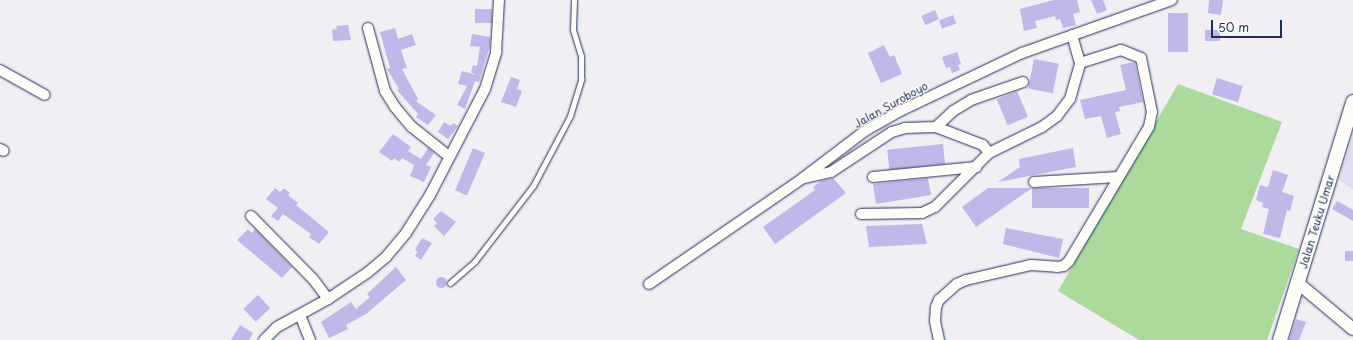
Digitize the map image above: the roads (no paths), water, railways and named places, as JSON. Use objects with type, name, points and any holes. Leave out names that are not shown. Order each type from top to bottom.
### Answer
[{"type":"main road","name":"Jalan Teuku Umar","points":[[1280,340],[1299,284],[1353,102]]},
{"type":"street","points":[[264,340],[277,327],[300,316],[367,273],[396,246],[430,195],[478,106],[491,71],[499,28],[499,0]]},
{"type":"street","name":"Jalan Suroboyo","points":[[649,284],[803,178],[865,131],[902,110],[1022,53],[1172,0]]},
{"type":"street","points":[[368,28],[385,90],[395,107],[412,127],[450,157]]},
{"type":"street","points":[[861,214],[922,213],[944,201],[989,153],[1042,127],[1057,116],[1070,99],[1080,63],[1072,35]]},
{"type":"street","points":[[939,340],[934,313],[939,300],[966,280],[1031,265],[1064,266],[1151,120],[1152,112],[1144,64],[1141,58],[1133,53],[1121,50],[1080,63]]},
{"type":"street","points":[[0,70],[45,95]]},
{"type":"street","points":[[936,127],[953,111],[971,100],[1023,82]]},
{"type":"street","points":[[803,178],[831,172],[892,132],[905,128],[936,127],[978,143],[989,153]]},
{"type":"street","points":[[873,177],[976,167]]},
{"type":"street","points":[[1034,182],[1118,177]]},
{"type":"street","points":[[251,216],[313,279],[328,299]]},
{"type":"street","points":[[1299,284],[1353,329]]},
{"type":"street","points":[[300,316],[310,340]]},
{"type":"lane","points":[[450,283],[475,262],[533,186],[570,116],[581,79],[581,56],[573,30],[574,0]]}]
